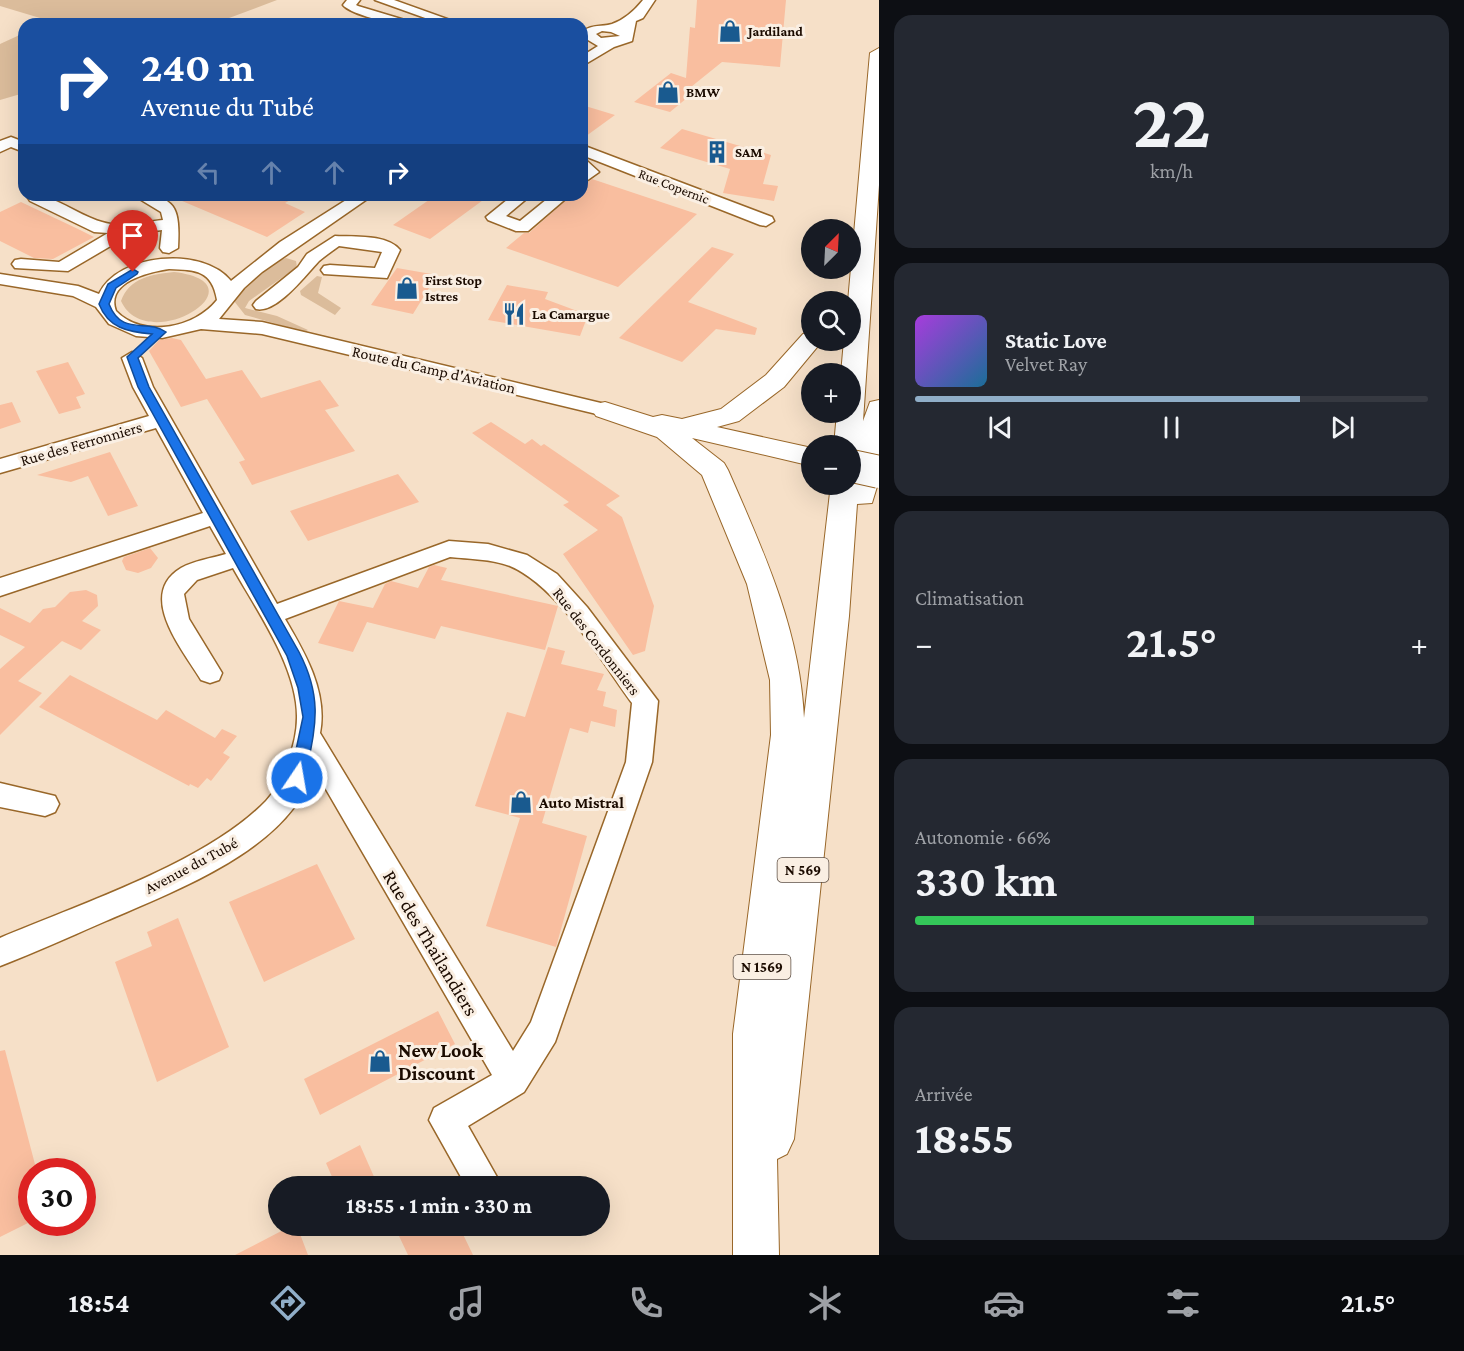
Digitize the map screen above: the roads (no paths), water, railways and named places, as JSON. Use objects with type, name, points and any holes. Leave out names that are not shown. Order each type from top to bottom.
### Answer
[{"type":"main road","points":[[849,435],[879,56]]},
{"type":"main road","points":[[846,291],[866,225]]},
{"type":"main road","points":[[681,427],[730,415],[775,381],[801,351]]},
{"type":"main road","name":"N 569","points":[[833,615],[854,560],[864,483],[879,408]]},
{"type":"main road","points":[[605,410],[801,454]]},
{"type":"main road","points":[[605,410],[666,431],[714,470]]},
{"type":"main road","points":[[714,470],[713,442],[725,436]]},
{"type":"main road","points":[[861,468],[879,472]]},
{"type":"main road","name":"N 1569","points":[[714,470],[762,584],[786,680],[788,735],[754,1034],[757,1255]]},
{"type":"main road","name":"N 569","points":[[757,1255],[833,615],[844,495]]},
{"type":"street","points":[[354,0],[349,5],[354,9],[388,18]]},
{"type":"street","points":[[381,0],[436,18]]},
{"type":"street","points":[[610,44],[592,40],[588,36],[591,30],[611,28],[630,20],[638,15],[649,0]]},
{"type":"street","points":[[588,58],[610,44],[624,41],[630,20]]},
{"type":"street","points":[[611,28],[626,34]]},
{"type":"street","points":[[588,48],[592,40]]},
{"type":"street","points":[[0,147],[11,142],[18,145]]},
{"type":"street","name":"Rue Copernic","points":[[588,152],[765,221]]},
{"type":"street","points":[[42,201],[100,228],[127,229],[171,224]]},
{"type":"street","points":[[48,286],[66,281],[120,279],[164,258],[169,248],[171,224],[165,204],[157,201]]},
{"type":"street","points":[[119,324],[131,329],[161,332],[200,323],[223,304],[240,281],[279,251],[356,201]]},
{"type":"street","points":[[515,201],[494,217],[522,227],[554,201]]},
{"type":"street","points":[[21,264],[62,267],[127,229]]},
{"type":"street","points":[[262,305],[304,271],[313,258],[335,241],[382,245],[391,250],[381,274],[330,270]]},
{"type":"street","points":[[169,248],[174,257],[210,270],[243,266],[279,251]]},
{"type":"street","points":[[148,267],[191,265]]},
{"type":"street","points":[[210,270],[222,279],[227,289],[223,304]]},
{"type":"street","points":[[0,279],[78,291],[104,304],[106,295],[120,279]]},
{"type":"street","name":"Avenue du Tubé","points":[[0,952],[178,876],[241,839],[276,809],[297,778],[310,717],[305,688],[294,656],[143,387],[132,357],[129,340],[119,324],[108,315],[104,304]]},
{"type":"street","name":"Route du Camp d'Aviation","points":[[223,304],[238,319],[262,328],[605,410]]},
{"type":"street","name":"Route du Camp d'Aviation","points":[[200,323],[262,328]]},
{"type":"street","points":[[132,357],[161,332]]},
{"type":"street","name":"Rue des Ferronniers","points":[[0,466],[162,419]]},
{"type":"street","points":[[0,587],[217,516]]},
{"type":"street","name":"Rue des Cordonniers","points":[[271,615],[449,549],[488,552],[519,561],[549,580],[579,613],[645,701],[639,762],[544,1031],[513,1081]]},
{"type":"street","points":[[210,673],[177,620],[172,592],[189,574],[240,558]]},
{"type":"street","name":"Rue des Thailandiers","points":[[306,734],[513,1081]]},
{"type":"street","points":[[0,795],[45,804]]},
{"type":"street","points":[[479,1176],[446,1120],[513,1081]]},
{"type":"place","name":"Jardiland","points":[[730,31]]},
{"type":"place","name":"BMW","points":[[668,92]]},
{"type":"place","name":"SAM","points":[[717,152]]},
{"type":"place","name":"First Stop Istres","points":[[407,288]]},
{"type":"place","name":"La Camargue","points":[[514,314]]},
{"type":"place","name":"Auto Mistral","points":[[521,802]]},
{"type":"place","name":"New Look Discount","points":[[380,1061]]}]
